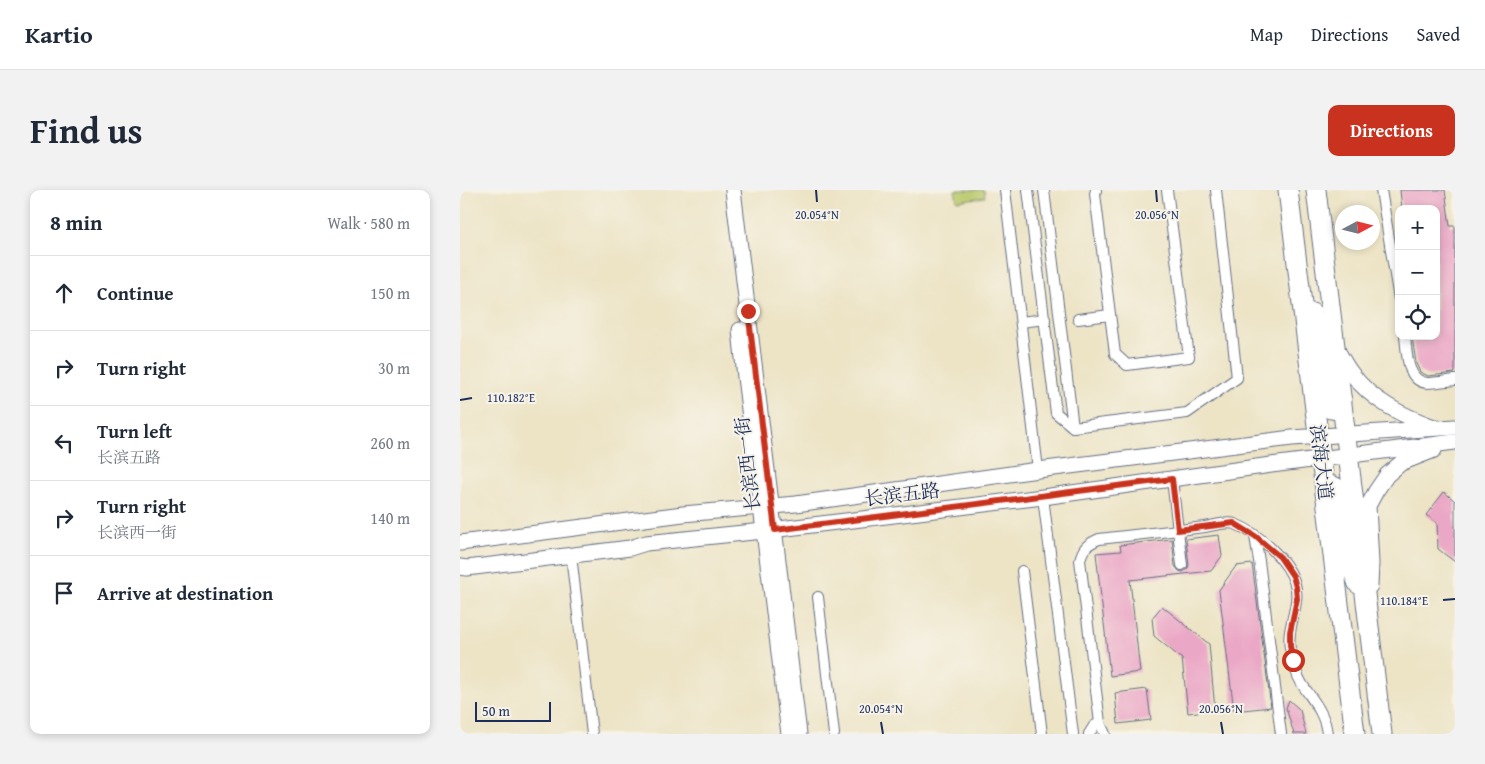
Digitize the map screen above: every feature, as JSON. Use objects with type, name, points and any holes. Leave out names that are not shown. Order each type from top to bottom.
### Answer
[{"type":"highway","name":"滨海大道","points":[[1288,190],[1355,734]]},
{"type":"highway","name":"滨海大道","points":[[1316,190],[1369,614],[1382,734]]},
{"type":"highway","points":[[1299,274],[1321,342],[1328,404],[1331,409],[1337,410],[1342,400]]},
{"type":"highway","points":[[1326,494],[1333,486],[1340,492],[1349,560],[1369,614]]},
{"type":"main road","name":"长滨西一街","points":[[724,190],[769,530],[799,734]]},
{"type":"main road","name":"长滨西一街","points":[[733,190],[766,506]]},
{"type":"main road","points":[[1336,347],[1352,374],[1385,405],[1408,418],[1450,436]]},
{"type":"main road","name":"长滨五路","points":[[461,541],[674,515],[766,506],[1270,441],[1346,434],[1450,436]]},
{"type":"main road","name":"长滨五路","points":[[462,570],[630,548],[646,543],[1043,497],[1349,456],[1450,436]]},
{"type":"main road","points":[[1369,614],[1371,563],[1368,506],[1387,474],[1450,436]]},
{"type":"main road","points":[[1270,441],[1280,451],[1278,458],[1272,465]]},
{"type":"main road","name":"长滨西一街","points":[[769,530],[788,734]]},
{"type":"street","points":[[1005,190],[1038,470]]},
{"type":"street","points":[[1028,190],[1056,413],[1073,427],[1187,413],[1237,378],[1216,190]]},
{"type":"street","points":[[1044,190],[1073,427]]},
{"type":"street","points":[[1096,190],[1115,354],[1127,365],[1189,357],[1167,190]]},
{"type":"street","points":[[1381,190],[1398,295]]},
{"type":"street","points":[[1078,319],[1110,315]]},
{"type":"street","points":[[1021,322],[1044,319]]},
{"type":"street","points":[[1406,340],[1410,371],[1416,379],[1426,383],[1455,380]]},
{"type":"street","points":[[1172,479],[1182,565]]},
{"type":"street","points":[[1043,497],[1073,734]]},
{"type":"street","points":[[1105,734],[1100,723],[1080,560],[1082,550],[1089,543],[1099,539],[1234,523],[1255,536],[1280,557],[1293,576],[1297,599],[1290,632],[1290,646],[1301,682],[1319,707],[1326,723],[1327,734]]},
{"type":"street","points":[[1255,536],[1281,734]]},
{"type":"street","points":[[571,555],[592,734]]},
{"type":"street","points":[[1022,571],[1042,734]]},
{"type":"street","points":[[818,597],[834,734]]},
{"type":"street","points":[[1085,734],[1089,734],[1094,726],[1100,723]]},
{"type":"green space","points":[[955,190],[984,190],[985,197],[957,201]]},
{"type":"building","points":[[1400,190],[1445,190],[1450,226],[1455,226],[1455,373],[1428,376],[1420,372],[1416,363],[1413,340],[1440,340],[1440,205],[1402,205]]},
{"type":"building","points":[[1444,492],[1455,501],[1455,562],[1438,549],[1437,523],[1426,515]]},
{"type":"building","points":[[1219,535],[1222,556],[1211,571],[1130,580],[1140,672],[1110,676],[1096,553],[1121,551],[1120,545],[1172,539],[1175,566],[1179,571],[1183,572],[1189,565],[1186,539]]},
{"type":"building","points":[[1252,564],[1271,707],[1234,711],[1219,590],[1236,566]]},
{"type":"building","points":[[1162,606],[1209,644],[1215,710],[1188,713],[1182,659],[1154,636],[1152,618]]},
{"type":"building","points":[[1147,689],[1151,720],[1118,724],[1115,693]]},
{"type":"building","points":[[1289,700],[1300,710],[1306,734],[1294,734],[1286,708]]},
{"type":"route","points":[[748,311],[775,530],[1172,479],[1178,530],[1234,523],[1255,536],[1280,557],[1293,576],[1297,599],[1290,632],[1293,660]]}]
